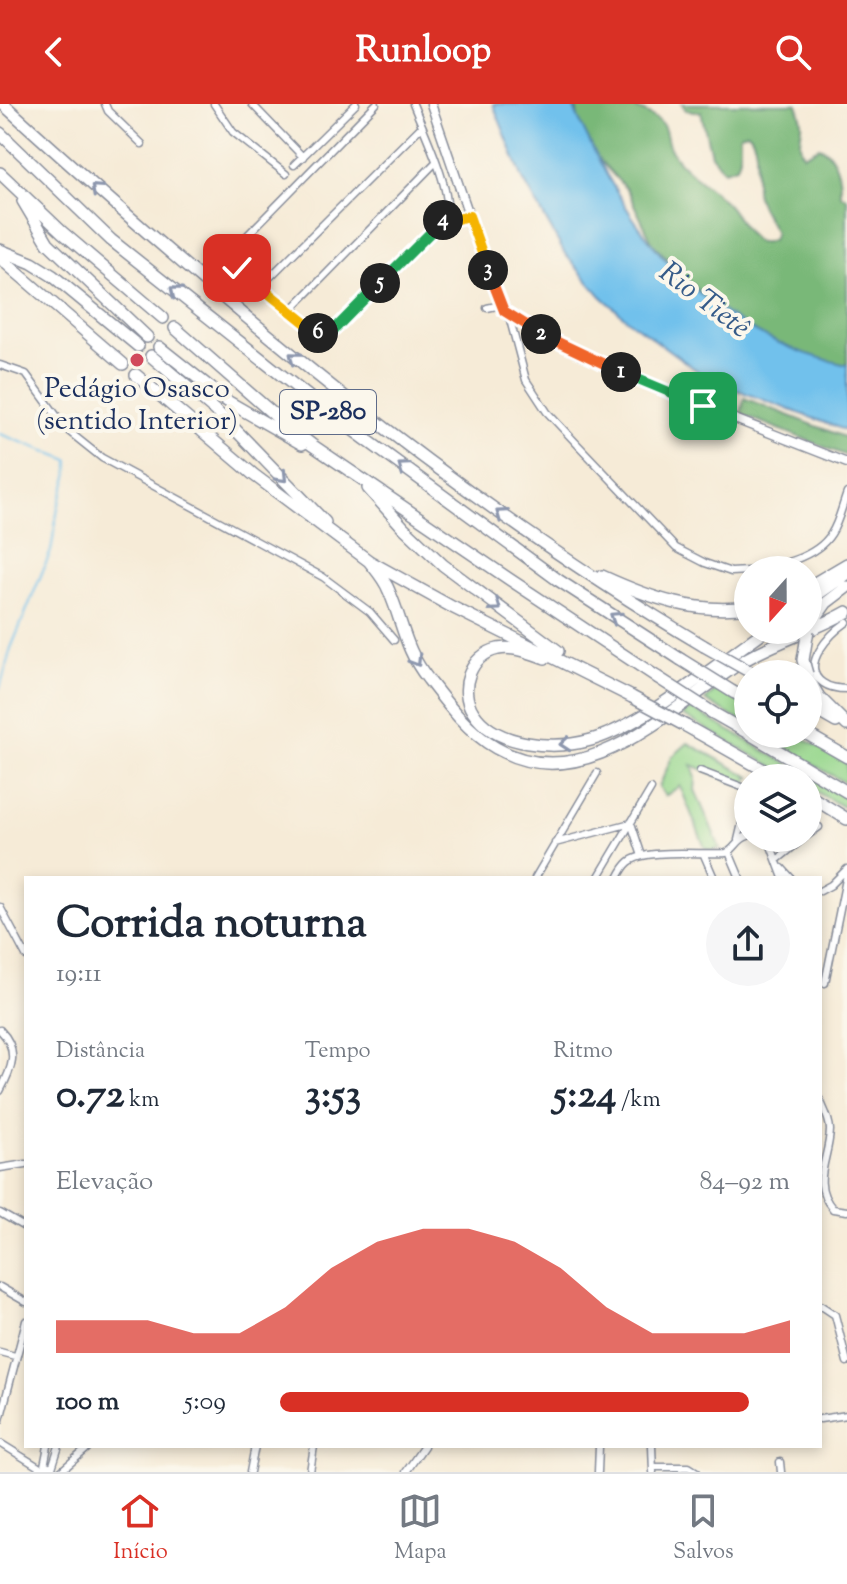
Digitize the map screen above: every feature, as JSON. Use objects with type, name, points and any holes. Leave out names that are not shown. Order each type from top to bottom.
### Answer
[{"type":"highway","points":[[3,104],[129,219],[285,349],[446,475],[640,608],[734,663]]},
{"type":"highway","name":"SP-280","points":[[0,133],[111,240],[319,405],[558,580],[734,693]]},
{"type":"highway","points":[[0,173],[163,318]]},
{"type":"highway","points":[[16,190],[48,243],[147,337]]},
{"type":"highway","points":[[0,250],[32,263],[53,276],[138,346]]},
{"type":"highway","points":[[0,258],[123,364]]},
{"type":"highway","name":"SP-280","points":[[175,328],[279,419],[355,474],[734,725]]},
{"type":"highway","points":[[348,545],[155,352],[242,410],[355,474],[443,565],[591,675]]},
{"type":"highway","points":[[136,375],[254,475],[369,561],[452,607],[591,675],[753,764]]},
{"type":"highway","points":[[566,558],[665,602],[709,609],[734,608]]},
{"type":"highway","points":[[369,561],[389,588],[408,649],[457,714],[495,747],[527,760],[542,762],[584,759],[615,747],[744,661],[847,612]]},
{"type":"highway","points":[[822,579],[847,564]]},
{"type":"highway","points":[[822,591],[847,574]]},
{"type":"highway","points":[[822,609],[847,587]]},
{"type":"highway","points":[[591,675],[523,651],[499,649],[474,665],[466,683],[466,694],[479,720],[503,735],[534,744],[578,743],[606,734],[637,718],[745,644]]},
{"type":"highway","points":[[822,700],[847,727]]},
{"type":"highway","points":[[822,714],[847,727]]},
{"type":"highway","points":[[822,743],[847,757]]},
{"type":"highway","name":"SP-280","points":[[773,748],[847,792]]},
{"type":"highway","points":[[822,803],[847,817]]},
{"type":"main road","points":[[431,104],[501,305],[509,316],[581,355],[847,463]]},
{"type":"street","points":[[105,104],[108,111],[142,144]]},
{"type":"street","points":[[214,104],[233,132],[286,174]]},
{"type":"street","points":[[252,104],[303,157]]},
{"type":"street","points":[[341,104],[348,111]]},
{"type":"street","points":[[294,165],[356,104]]},
{"type":"street","points":[[376,104],[230,253],[232,265],[325,339],[435,230],[445,215],[446,200],[413,104]]},
{"type":"street","points":[[260,287],[422,126]]},
{"type":"street","points":[[290,311],[435,163]]},
{"type":"street","points":[[445,215],[457,219],[469,216]]},
{"type":"street","points":[[487,308],[501,305]]},
{"type":"street","points":[[509,316],[526,380],[547,412],[676,548],[705,563],[734,572]]},
{"type":"street","points":[[0,365],[26,374],[67,430],[102,458],[323,577],[370,612],[394,640]]},
{"type":"street","points":[[800,556],[813,551],[829,538],[847,493]]},
{"type":"street","points":[[847,622],[829,637],[816,658],[815,675],[831,688],[847,689]]},
{"type":"street","points":[[700,771],[734,784]]},
{"type":"street","points":[[536,876],[597,773]]},
{"type":"street","points":[[599,876],[651,789]]},
{"type":"street","points":[[555,843],[631,823]]},
{"type":"street","points":[[631,823],[642,856]]},
{"type":"street","points":[[619,876],[627,862],[642,856],[704,855],[729,852],[734,845]]},
{"type":"street","points":[[729,852],[739,876]]},
{"type":"street","points":[[774,852],[790,876]]},
{"type":"street","points":[[779,862],[789,852]]},
{"type":"street","points":[[704,855],[713,876]]},
{"type":"street","points":[[779,862],[782,876]]},
{"type":"street","points":[[831,885],[847,871]]},
{"type":"street","points":[[825,983],[847,871]]},
{"type":"street","points":[[822,887],[846,887]]},
{"type":"street","points":[[0,907],[24,952]]},
{"type":"street","points":[[0,1030],[9,1039],[12,1048],[12,1067],[4,1076],[0,1091]]},
{"type":"street","points":[[822,1106],[830,1129],[823,1145]]},
{"type":"street","points":[[0,1168],[24,1164]]},
{"type":"street","points":[[822,1193],[833,1209],[847,1211]]},
{"type":"street","points":[[0,1213],[24,1227]]},
{"type":"street","points":[[0,1287],[24,1301]]},
{"type":"street","points":[[822,1306],[835,1315],[847,1362]]},
{"type":"street","points":[[0,1420],[4,1382],[24,1327]]},
{"type":"street","points":[[0,1352],[15,1356]]},
{"type":"street","points":[[822,1419],[847,1415]]},
{"type":"street","points":[[0,1443],[46,1469]]},
{"type":"street","points":[[46,1469],[48,1448]]},
{"type":"street","points":[[46,1469],[58,1448]]},
{"type":"street","points":[[60,1472],[88,1448]]},
{"type":"street","points":[[250,1472],[255,1448]]},
{"type":"street","points":[[310,1472],[314,1448]]},
{"type":"street","points":[[406,1472],[423,1448]]},
{"type":"street","points":[[598,1472],[599,1448]]},
{"type":"street","points":[[652,1448],[653,1470],[689,1467],[697,1472]]},
{"type":"street","points":[[780,1462],[781,1472]]},
{"type":"green space","points":[[576,104],[635,104],[637,109],[658,120],[677,159],[722,199],[751,236],[761,242],[772,240],[775,233],[757,196],[756,152],[752,138],[748,132],[740,134],[737,166],[724,170],[711,155],[701,112],[686,110],[682,104],[797,104],[802,121],[800,141],[804,155],[819,147],[830,154],[840,181],[840,194],[847,198],[847,367],[832,367],[753,334],[706,299],[653,244],[627,190],[597,157],[578,119]]},
{"type":"green space","points":[[744,398],[847,438],[847,456],[741,414]]},
{"type":"green space","points":[[718,689],[734,698],[734,718],[705,700]]},
{"type":"green space","points":[[692,709],[734,733],[734,745],[682,715]]},
{"type":"green space","points":[[688,743],[734,768],[734,782],[692,765],[696,778],[695,790],[720,848],[705,848],[680,786],[665,796],[659,787],[672,757]]},
{"type":"green space","points":[[740,748],[760,748],[788,764],[768,764]]},
{"type":"green space","points":[[785,748],[821,748],[847,763],[847,784],[822,769],[822,764],[813,764]]},
{"type":"green space","points":[[822,784],[847,798],[847,809],[822,795]]},
{"type":"water","name":"Rio Tietê","points":[[493,104],[572,104],[618,195],[676,271],[711,303],[750,329],[796,350],[847,365],[847,431],[710,380],[629,321],[601,296],[565,254],[523,179]]},
{"type":"waterway","points":[[0,434],[69,460],[51,551],[11,648],[0,688]]},
{"type":"place","name":"Pedágio Osasco (sentido Interior)","points":[[137,360]]},
{"type":"route","points":[[237,268],[325,339],[435,230],[445,215],[457,219],[469,216],[495,291],[509,316],[581,355],[703,406]]}]
